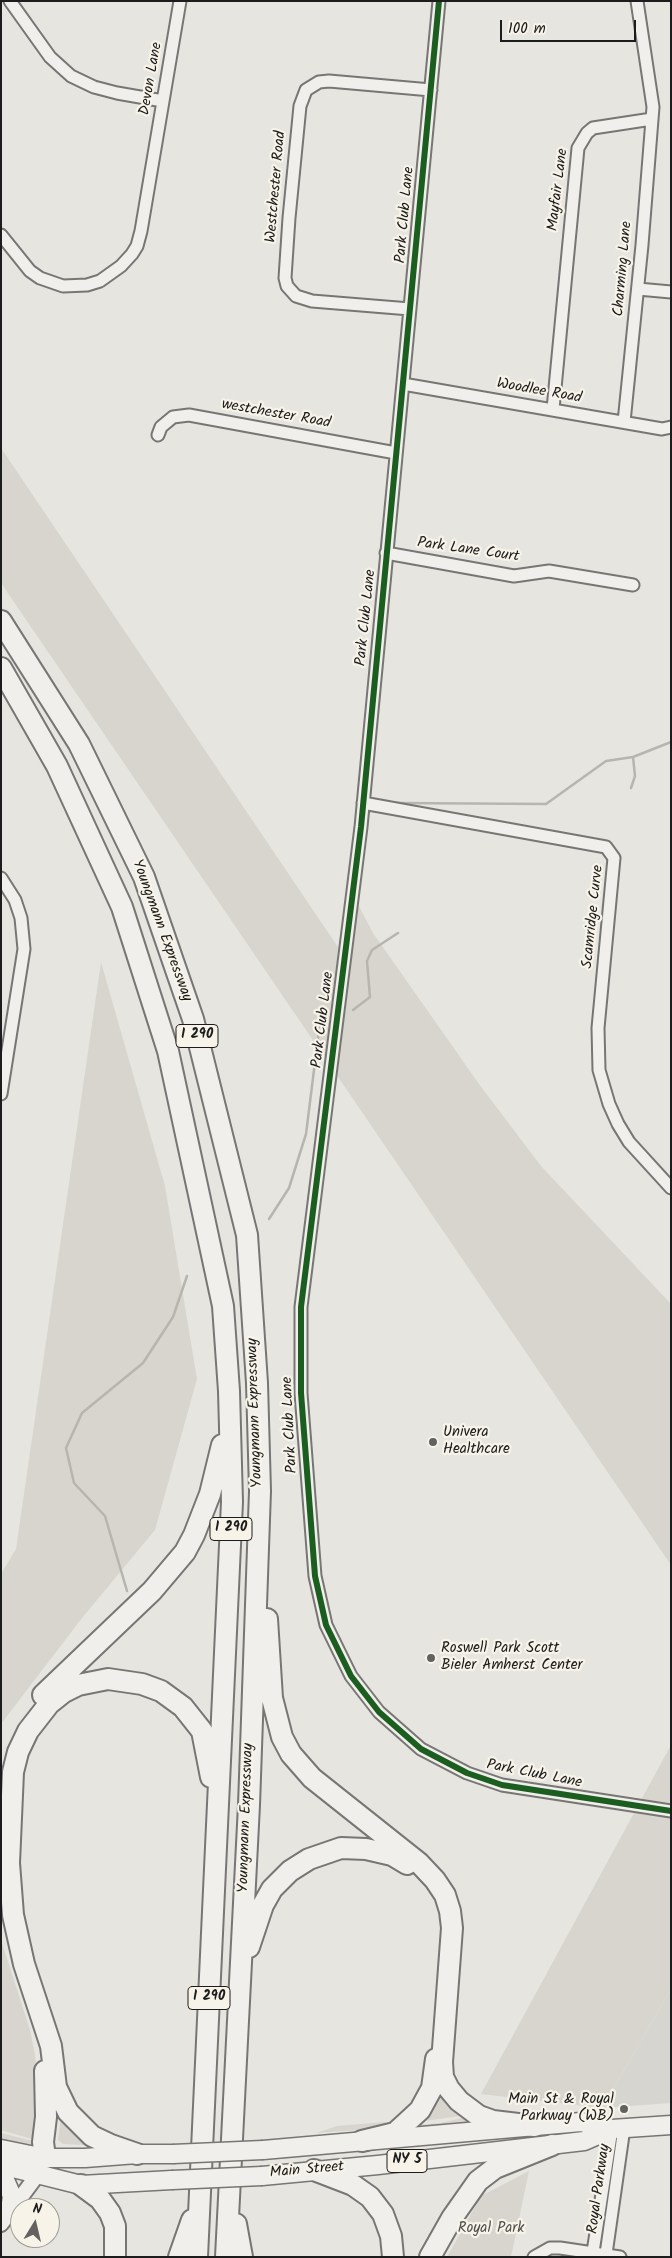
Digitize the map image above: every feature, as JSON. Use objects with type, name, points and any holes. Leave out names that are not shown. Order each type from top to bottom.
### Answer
[{"type":"highway","name":"Youngmann Expressway","points":[[1,621],[78,744],[144,876],[193,1020],[247,1234],[257,1383],[260,1492],[249,1806],[226,2257]]},
{"type":"highway","name":"Youngmann Expressway","points":[[1,668],[57,766],[122,907],[168,1051],[223,1306],[229,1391],[232,1502],[197,2257]]},
{"type":"highway","points":[[1,1841],[5,1770],[17,1728],[38,1700],[152,1591],[185,1552],[194,1535],[215,1480],[229,1391]]},
{"type":"highway","points":[[260,1492],[266,1563],[268,1670],[272,1698],[282,1737],[291,1754],[312,1778],[419,1863],[435,1880],[445,1895],[450,1911],[452,1928],[442,2062],[443,2078],[449,2089],[459,2102],[479,2116],[493,2121],[535,2126]]},
{"type":"highway","points":[[42,2166],[52,2143],[56,2087],[51,2046],[17,1938],[10,1885],[13,1772],[18,1752],[28,1731],[49,1704],[64,1692],[78,1685],[94,1681],[116,1680],[142,1684],[161,1691],[183,1707],[195,1719],[202,1731],[209,1764],[217,1823]]},
{"type":"highway","points":[[240,1983],[263,1905],[272,1890],[290,1872],[310,1860],[341,1848],[379,1850],[403,1861],[424,1880],[442,1908],[447,1941],[432,2088],[420,2110],[395,2133],[362,2141]]},
{"type":"highway","points":[[1,1888],[12,1953],[42,2042],[46,2077],[42,2166]]},
{"type":"highway","points":[[56,2087],[68,2112],[92,2136],[128,2155]]},
{"type":"highway","points":[[430,2257],[452,2218],[478,2182],[494,2168],[552,2145]]},
{"type":"highway","points":[[314,2170],[353,2185],[370,2197],[384,2214],[392,2236],[393,2257]]},
{"type":"highway","points":[[179,2257],[192,2220],[201,2174]]},
{"type":"highway","points":[[82,2185],[100,2199],[110,2213],[115,2226],[115,2257]]},
{"type":"highway","points":[[230,2197],[242,2257]]},
{"type":"main road","name":"Main Street","points":[[1,2165],[42,2166],[85,2158],[263,2150],[581,2122],[618,2128],[671,2125]]},
{"type":"main road","name":"Main Street","points":[[1,2148],[82,2185],[262,2176],[584,2141],[618,2128]]},
{"type":"main road","points":[[1,2156],[36,2162],[42,2166]]},
{"type":"main road","points":[[1,2171],[12,2196],[6,2217]]},
{"type":"street","points":[[10,1],[50,57],[72,76],[94,87],[163,101]]},
{"type":"street","name":"Devon Lane","points":[[1,235],[22,263],[40,278],[63,286],[87,285],[100,280],[121,266],[137,246],[180,1]]},
{"type":"street","name":"Park Club Lane","points":[[439,1],[363,803],[301,1307],[301,1393],[311,1543],[318,1595],[326,1625],[351,1676],[379,1712],[406,1738],[441,1761],[467,1773],[502,1784],[671,1811]]},
{"type":"street","points":[[637,1],[653,107],[652,119]]},
{"type":"street","name":"Westchester Road","points":[[410,308],[303,299],[296,296],[287,286],[285,264],[300,106],[306,90],[319,82],[329,81],[431,90]]},
{"type":"street","name":"Charming Lane","points":[[624,422],[638,289],[652,119]]},
{"type":"street","name":"Mayfair Lane","points":[[553,409],[578,148],[586,133],[593,128],[652,119]]},
{"type":"street","points":[[638,289],[671,292]]},
{"type":"street","name":"Woodlee Road","points":[[403,384],[662,429],[671,427]]},
{"type":"street","name":"westchester Road","points":[[158,435],[161,427],[173,417],[189,415],[396,453]]},
{"type":"street","name":"Park Lane Court","points":[[386,553],[514,576],[549,571],[634,585]]},
{"type":"street","name":"Scamridge Curve","points":[[363,803],[606,846],[614,858],[598,1028],[599,1070],[609,1104],[618,1124],[629,1142],[671,1188]]},
{"type":"street","points":[[1,878],[15,900],[21,918],[24,949],[1,1094]]},
{"type":"street","name":"Royal Parkway","points":[[594,2252],[618,2128]]},
{"type":"street","name":"Royal Parkway","points":[[606,2254],[618,2128]]},
{"type":"street","points":[[6,2217],[42,2166]]},
{"type":"street","points":[[534,2257],[555,2248],[620,2257]]},
{"type":"shaded area","points":[[671,1989],[671,2103],[602,2108]]},
{"type":"green space","points":[[1,448],[344,956],[352,893],[373,933],[479,1084],[541,1166],[671,1304],[671,1565],[1,583]]},
{"type":"green space","points":[[101,962],[165,1186],[197,1379],[155,1530],[82,1618],[1,1724],[1,1574],[16,1549]]},
{"type":"green space","points":[[671,1745],[671,1989],[602,2108],[481,2094]]},
{"type":"green space","points":[[2,1943],[30,2030],[35,2055],[39,2093],[35,2140],[1,2130]]},
{"type":"green space","points":[[435,2080],[467,2115],[411,2123]]},
{"type":"green space","points":[[61,2115],[105,2146],[63,2144],[58,2140]]},
{"type":"green space","points":[[471,2116],[473,2121],[466,2123],[401,2132],[405,2126],[440,2123]]},
{"type":"green space","points":[[386,2122],[386,2124],[375,2129],[316,2133],[337,2126]]},
{"type":"green space","points":[[1,2133],[33,2141],[35,2145],[1,2139]]},
{"type":"green space","name":"Royal Park","points":[[529,2171],[511,2257],[447,2257],[481,2196]]},
{"type":"waterway","points":[[396,803],[546,804],[606,761],[633,757],[671,742]]},
{"type":"waterway","points":[[631,788],[635,776],[633,757]]},
{"type":"waterway","points":[[353,1010],[370,997],[367,961],[372,950],[398,933]]},
{"type":"waterway","points":[[269,1219],[289,1188],[306,1134],[320,1022]]},
{"type":"waterway","points":[[127,1591],[105,1516],[74,1483],[66,1448],[82,1413],[143,1363],[173,1317],[187,1276]]},
{"type":"cycle path","points":[[439,1],[361,827],[301,1307],[301,1393],[315,1576],[326,1625],[351,1676],[379,1712],[421,1749],[467,1773],[502,1785],[671,1811]]},
{"type":"place","name":"Univera Healthcare","points":[[433,1442]]},
{"type":"place","name":"Roswell Park Scott Bieler Amherst Center","points":[[431,1658]]},
{"type":"place","name":"Main St & Royal Parkway (WB)","points":[[624,2109]]}]
